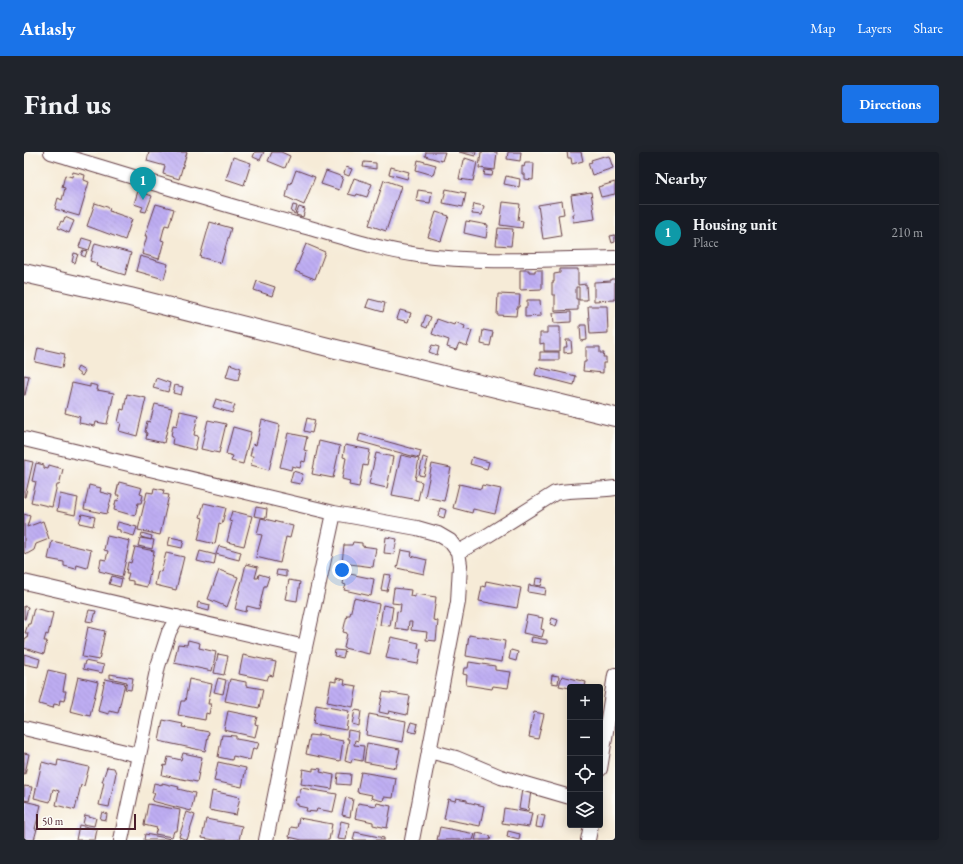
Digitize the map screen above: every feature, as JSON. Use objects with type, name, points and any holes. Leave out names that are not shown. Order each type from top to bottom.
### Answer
[{"type":"street","points":[[51,152],[237,209],[382,248],[417,255],[456,260],[615,258]]},
{"type":"street","points":[[24,273],[130,297],[615,417]]},
{"type":"street","points":[[24,439],[334,513],[417,528],[438,534],[450,541],[458,552],[460,565],[458,602],[412,840]]},
{"type":"street","points":[[458,552],[482,539],[555,493],[568,490],[582,491],[615,488]]},
{"type":"street","points":[[266,840],[334,513]]},
{"type":"street","points":[[24,582],[305,647]]},
{"type":"street","points":[[121,840],[138,754],[158,666],[169,632],[178,617]]},
{"type":"street","points":[[602,756],[615,675]]},
{"type":"street","points":[[24,728],[138,754]]},
{"type":"street","points":[[429,751],[456,758],[501,777],[567,796]]},
{"type":"street","points":[[588,840],[590,828]]},
{"type":"building","points":[[149,152],[187,152],[179,179],[163,174],[165,166],[147,161]]},
{"type":"building","points":[[255,152],[264,152],[260,160],[253,157]]},
{"type":"building","points":[[272,152],[281,152],[290,156],[285,168],[268,161]]},
{"type":"building","points":[[426,152],[445,152],[442,161],[425,156]]},
{"type":"building","points":[[459,152],[476,152],[475,156]]},
{"type":"building","points":[[481,152],[497,152],[495,170],[479,168]]},
{"type":"building","points":[[508,152],[521,152],[520,161],[507,159]]},
{"type":"building","points":[[567,152],[581,152],[583,161],[572,164],[571,158],[568,158]]},
{"type":"building","points":[[609,156],[613,168],[592,175],[588,163],[592,162],[591,160]]},
{"type":"building","points":[[233,157],[251,163],[244,185],[226,179]]},
{"type":"building","points":[[465,158],[477,162],[473,181],[459,179],[463,160],[465,160]]},
{"type":"building","points":[[418,160],[436,165],[433,175],[416,170]]},
{"type":"building","points":[[364,162],[376,163],[376,169],[363,167]]},
{"type":"building","points":[[525,163],[534,163],[533,180],[524,179],[524,174],[522,174],[522,166],[524,167]]},
{"type":"building","points":[[346,167],[352,169],[349,176],[344,174]]},
{"type":"building","points":[[391,167],[409,172],[407,179],[389,174]]},
{"type":"building","points":[[296,170],[315,177],[304,205],[286,197],[289,183],[291,184]]},
{"type":"building","points":[[485,170],[493,171],[492,176],[484,175]]},
{"type":"building","points":[[326,171],[343,177],[339,190],[321,184]]},
{"type":"building","points":[[73,172],[85,175],[84,180],[89,182],[79,216],[55,209],[58,198],[62,200],[65,188],[62,187],[65,175],[72,177]]},
{"type":"building","points":[[506,176],[520,179],[519,187],[504,184]]},
{"type":"building","points":[[354,178],[372,184],[367,197],[357,194],[356,196],[348,194]]},
{"type":"building","points":[[384,180],[401,186],[386,231],[369,225]]},
{"type":"building","points":[[615,182],[615,194],[601,197],[598,187]]},
{"type":"building","points":[[446,189],[466,193],[463,207],[443,203]]},
{"type":"building","points":[[418,190],[432,192],[430,203],[416,201]]},
{"type":"building","points":[[138,191],[152,196],[146,212],[141,211],[143,207],[134,204]]},
{"type":"building","points":[[591,192],[595,219],[573,222],[572,214],[574,214],[571,195]]},
{"type":"building","points":[[562,201],[564,214],[558,215],[561,236],[543,239],[538,205]]},
{"type":"building","points":[[503,202],[520,204],[518,220],[523,221],[522,228],[500,225]]},
{"type":"building","points":[[95,203],[110,208],[109,211],[132,219],[125,240],[87,226]]},
{"type":"building","points":[[156,204],[174,209],[169,226],[165,225],[161,240],[164,241],[159,259],[142,254],[147,236],[145,236]]},
{"type":"building","points":[[474,204],[484,206],[482,215],[472,214]]},
{"type":"building","points":[[293,205],[297,206],[295,214],[291,212]]},
{"type":"building","points":[[299,207],[305,209],[303,217],[296,215]]},
{"type":"building","points":[[436,212],[449,216],[441,241],[428,237]]},
{"type":"building","points":[[65,217],[74,221],[69,233],[58,228],[61,221],[63,222]]},
{"type":"building","points":[[466,221],[488,225],[486,238],[464,233]]},
{"type":"building","points":[[210,222],[231,228],[221,263],[200,257]]},
{"type":"building","points":[[498,228],[513,229],[511,246],[496,245]]},
{"type":"building","points":[[615,235],[615,242],[612,243],[610,236]]},
{"type":"building","points":[[82,238],[92,241],[89,250],[79,247]]},
{"type":"building","points":[[95,243],[131,253],[125,275],[96,266],[97,263],[90,261]]},
{"type":"building","points":[[306,244],[325,252],[315,279],[295,271]]},
{"type":"building","points":[[83,250],[87,251],[85,257],[81,255]]},
{"type":"building","points":[[74,253],[78,254],[75,263],[72,262]]},
{"type":"building","points":[[140,256],[168,264],[164,279],[136,271]]},
{"type":"building","points":[[560,269],[578,269],[578,285],[586,284],[587,300],[579,300],[579,287],[576,287],[578,310],[555,311],[555,295],[552,295],[552,282],[554,282],[554,274],[560,273]]},
{"type":"building","points":[[520,270],[535,272],[535,270],[542,270],[542,289],[520,290]]},
{"type":"building","points":[[611,279],[615,279],[615,300],[594,301],[594,282],[611,281]]},
{"type":"building","points":[[257,281],[275,287],[272,296],[254,290]]},
{"type":"building","points":[[498,294],[520,295],[519,307],[517,307],[516,316],[497,315]]},
{"type":"building","points":[[369,299],[385,303],[383,312],[366,307]]},
{"type":"building","points":[[527,300],[540,300],[541,316],[525,317]]},
{"type":"building","points":[[588,306],[607,306],[608,333],[590,334]]},
{"type":"building","points":[[400,310],[411,313],[408,322],[397,319]]},
{"type":"building","points":[[571,312],[571,322],[554,323],[553,313]]},
{"type":"building","points":[[426,315],[431,317],[427,328],[422,326]]},
{"type":"building","points":[[437,319],[454,325],[455,322],[465,326],[464,329],[472,331],[467,346],[459,343],[456,350],[447,347],[449,340],[432,334]]},
{"type":"building","points":[[580,325],[586,325],[587,340],[581,341]]},
{"type":"building","points":[[547,327],[560,327],[560,351],[544,351],[544,343],[540,344],[540,333],[547,333]]},
{"type":"building","points":[[483,330],[493,332],[490,346],[481,344]]},
{"type":"building","points":[[566,340],[571,340],[572,352],[564,353],[564,347],[567,347]]},
{"type":"building","points":[[432,345],[439,347],[437,355],[429,352]]},
{"type":"building","points":[[586,347],[600,347],[600,353],[604,353],[603,357],[606,357],[606,363],[603,363],[603,373],[583,371],[584,362],[586,362]]},
{"type":"building","points":[[38,348],[65,354],[62,368],[35,362]]},
{"type":"building","points":[[540,352],[559,352],[559,360],[540,360]]},
{"type":"building","points":[[230,364],[241,368],[238,380],[226,377]]},
{"type":"building","points":[[78,367],[85,371],[82,376],[76,371]]},
{"type":"building","points":[[537,367],[576,376],[574,385],[535,375]]},
{"type":"building","points":[[24,375],[29,376],[25,395],[24,395]]},
{"type":"building","points":[[156,378],[170,383],[168,392],[153,388]]},
{"type":"building","points":[[72,383],[90,387],[90,384],[98,386],[97,390],[114,393],[107,424],[96,422],[95,426],[79,423],[80,417],[65,413]]},
{"type":"building","points":[[175,385],[183,387],[181,395],[173,393]]},
{"type":"building","points":[[127,394],[146,398],[137,436],[119,431],[121,423],[118,422],[121,409],[124,410]]},
{"type":"building","points":[[216,399],[235,405],[232,413],[213,407]]},
{"type":"building","points":[[155,404],[172,408],[164,443],[146,439],[147,433],[145,432],[147,421],[150,422]]},
{"type":"building","points":[[180,411],[198,415],[194,435],[198,436],[195,450],[172,444],[173,437],[171,436],[173,425],[177,426]]},
{"type":"building","points":[[307,418],[315,420],[312,433],[304,431]]},
{"type":"building","points":[[208,420],[226,424],[219,453],[201,449]]},
{"type":"building","points":[[262,420],[280,425],[269,470],[251,465],[253,456],[250,456],[253,444],[256,445]]},
{"type":"building","points":[[233,427],[251,432],[243,464],[231,461],[233,456],[226,454]]},
{"type":"building","points":[[288,433],[307,437],[304,450],[307,451],[305,462],[302,461],[300,468],[292,466],[291,470],[280,467]]},
{"type":"building","points":[[360,434],[421,451],[419,458],[358,441]]},
{"type":"building","points":[[319,441],[340,446],[333,478],[312,474]]},
{"type":"building","points":[[345,445],[370,450],[367,466],[363,465],[359,487],[349,485],[350,481],[342,479],[346,458],[343,457]]},
{"type":"building","points":[[376,453],[393,457],[387,488],[369,484]]},
{"type":"building","points":[[401,455],[419,459],[415,480],[422,482],[418,500],[392,495]]},
{"type":"building","points":[[423,457],[428,459],[424,476],[419,475]]},
{"type":"building","points":[[472,457],[489,462],[487,469],[470,464]]},
{"type":"building","points":[[24,460],[33,462],[25,497],[24,497]]},
{"type":"building","points":[[36,463],[44,465],[44,468],[48,469],[49,465],[63,469],[59,485],[57,485],[52,507],[31,502],[36,482],[32,481]]},
{"type":"building","points":[[432,464],[451,468],[444,501],[425,497]]},
{"type":"building","points":[[293,471],[303,474],[300,484],[290,482]]},
{"type":"building","points":[[119,482],[142,488],[140,494],[143,495],[141,503],[138,503],[135,516],[114,510],[116,500],[118,501],[119,495],[116,495]]},
{"type":"building","points":[[459,484],[481,489],[482,485],[501,489],[495,514],[473,509],[472,513],[453,508]]},
{"type":"building","points":[[89,485],[101,488],[100,492],[112,495],[107,514],[84,509]]},
{"type":"building","points":[[154,488],[164,490],[163,494],[169,495],[160,535],[138,530],[147,492],[153,493]]},
{"type":"building","points":[[60,494],[78,498],[75,515],[57,511]]},
{"type":"building","points":[[204,503],[226,508],[222,524],[219,523],[215,544],[198,540],[203,518],[200,517]]},
{"type":"building","points":[[256,507],[267,509],[266,518],[254,516]]},
{"type":"building","points":[[440,508],[446,510],[444,518],[438,516]]},
{"type":"building","points":[[232,511],[252,516],[244,546],[227,542],[232,522],[229,521]]},
{"type":"building","points":[[24,514],[30,516],[27,527],[43,521],[49,539],[36,544],[34,550],[27,554],[24,553]]},
{"type":"building","points":[[82,514],[95,517],[93,526],[79,523]]},
{"type":"building","points":[[261,518],[293,526],[290,538],[286,537],[280,563],[256,557],[262,535],[257,534]]},
{"type":"building","points":[[118,522],[137,527],[134,536],[120,532],[120,530],[116,529]]},
{"type":"building","points":[[142,533],[152,536],[151,540],[141,537]]},
{"type":"building","points":[[107,536],[130,541],[122,577],[99,571],[101,559],[106,560],[108,551],[104,550]]},
{"type":"building","points":[[170,537],[184,540],[182,548],[168,545]]},
{"type":"building","points":[[386,537],[397,539],[394,554],[384,553]]},
{"type":"building","points":[[140,538],[154,540],[152,549],[138,546]]},
{"type":"building","points":[[52,541],[91,550],[87,568],[77,565],[76,569],[64,566],[64,562],[48,559]]},
{"type":"building","points":[[353,542],[362,543],[362,546],[376,548],[373,567],[342,563],[344,545],[352,545]]},
{"type":"building","points":[[219,546],[241,552],[239,560],[216,554]]},
{"type":"building","points":[[135,547],[154,551],[147,587],[133,584],[133,581],[127,580],[129,573],[126,573],[128,562],[131,563]]},
{"type":"building","points":[[401,550],[412,552],[411,556],[427,560],[424,574],[397,568]]},
{"type":"building","points":[[200,551],[216,555],[214,565],[197,561]]},
{"type":"building","points":[[166,553],[184,557],[176,590],[155,585],[158,571],[161,572]]},
{"type":"building","points":[[246,564],[258,567],[255,578],[258,578],[259,574],[269,577],[266,586],[264,586],[259,609],[247,606],[246,612],[235,609]]},
{"type":"building","points":[[219,570],[238,577],[227,607],[208,599]]},
{"type":"building","points":[[277,570],[286,571],[286,577],[276,575]]},
{"type":"building","points":[[345,573],[374,579],[371,596],[344,590],[346,585],[343,584]]},
{"type":"building","points":[[384,574],[391,575],[387,591],[381,590]]},
{"type":"building","points":[[112,576],[122,579],[120,587],[109,584]]},
{"type":"building","points":[[536,578],[543,579],[541,586],[535,585]]},
{"type":"building","points":[[289,580],[300,582],[297,601],[285,599]]},
{"type":"building","points":[[486,581],[521,588],[517,608],[479,601],[482,586],[485,587]]},
{"type":"building","points":[[529,585],[546,588],[545,595],[528,592]]},
{"type":"building","points":[[394,588],[411,590],[410,596],[415,597],[415,594],[436,597],[433,620],[438,621],[436,641],[426,640],[427,632],[411,630],[412,622],[409,622],[408,630],[395,628],[397,611],[400,612],[401,604],[392,603]]},
{"type":"building","points":[[354,598],[379,604],[369,654],[344,648],[347,633],[343,632],[347,615],[350,615]]},
{"type":"building","points":[[198,602],[210,605],[209,611],[197,608]]},
{"type":"building","points":[[383,605],[393,607],[390,626],[380,625]]},
{"type":"building","points":[[24,606],[28,607],[25,619],[24,619]]},
{"type":"building","points":[[34,608],[53,613],[48,635],[46,634],[44,641],[47,641],[44,654],[24,648],[25,638],[27,639],[28,633],[25,633],[28,624],[30,624]]},
{"type":"building","points":[[89,610],[96,611],[93,622],[86,621]]},
{"type":"building","points":[[527,615],[543,618],[541,629],[544,630],[542,637],[523,633]]},
{"type":"building","points":[[552,618],[558,620],[556,626],[550,624]]},
{"type":"building","points":[[88,627],[105,631],[99,660],[82,657]]},
{"type":"building","points":[[469,635],[505,641],[502,662],[466,656]]},
{"type":"building","points":[[391,637],[419,643],[418,648],[421,649],[418,664],[386,658]]},
{"type":"building","points":[[532,637],[547,640],[547,644],[531,642]]},
{"type":"building","points":[[188,640],[200,643],[199,648],[216,652],[212,671],[174,663],[178,644],[187,645]]},
{"type":"building","points":[[335,650],[345,651],[343,658],[334,656]]},
{"type":"building","points":[[511,650],[518,652],[516,661],[509,659]]},
{"type":"building","points":[[24,654],[40,659],[38,667],[24,664]]},
{"type":"building","points":[[218,654],[228,656],[224,675],[214,673]]},
{"type":"building","points":[[243,655],[276,662],[273,676],[269,675],[267,680],[239,674]]},
{"type":"building","points":[[85,661],[104,665],[102,673],[83,669]]},
{"type":"building","points":[[469,662],[495,666],[495,670],[511,672],[508,688],[493,686],[492,689],[466,685],[467,675],[463,674],[464,668],[468,668]]},
{"type":"building","points":[[48,670],[66,674],[63,691],[66,691],[64,701],[60,700],[59,705],[54,704],[53,708],[39,704]]},
{"type":"building","points":[[110,674],[133,678],[131,690],[125,689],[127,682],[110,678]]},
{"type":"building","points":[[552,675],[559,676],[558,684],[551,683]]},
{"type":"building","points":[[562,676],[586,682],[586,684],[567,684],[567,687],[559,686]]},
{"type":"building","points":[[78,677],[98,682],[90,716],[70,711]]},
{"type":"building","points":[[218,678],[226,680],[223,694],[214,692]]},
{"type":"building","points":[[336,678],[345,680],[344,684],[357,686],[353,707],[327,702],[331,681],[336,682]]},
{"type":"building","points":[[105,679],[125,683],[118,713],[109,711],[109,714],[98,711]]},
{"type":"building","points":[[189,679],[212,684],[208,704],[211,704],[209,714],[206,713],[205,720],[178,715],[181,701],[185,701]]},
{"type":"building","points":[[230,679],[246,682],[246,686],[263,689],[259,708],[225,701]]},
{"type":"building","points":[[383,692],[410,696],[407,715],[389,711],[388,714],[379,712]]},
{"type":"building","points":[[316,705],[349,711],[346,730],[313,724]]},
{"type":"building","points":[[355,710],[361,711],[359,726],[352,724]]},
{"type":"building","points":[[228,711],[257,717],[255,724],[258,725],[255,737],[224,730]]},
{"type":"building","points":[[534,712],[544,714],[538,739],[529,737]]},
{"type":"building","points":[[369,714],[406,721],[403,742],[366,735]]},
{"type":"building","points":[[163,720],[183,724],[182,727],[209,732],[205,751],[159,741]]},
{"type":"building","points":[[411,722],[418,724],[416,733],[408,731]]},
{"type":"building","points":[[348,730],[359,732],[358,741],[355,740],[354,745],[364,746],[362,761],[352,759],[351,763],[345,761],[349,739],[347,739]]},
{"type":"building","points":[[318,734],[343,741],[340,761],[306,754],[310,735],[318,736]]},
{"type":"building","points":[[222,735],[236,736],[236,739],[259,743],[257,749],[253,748],[250,760],[233,756],[232,760],[218,757]]},
{"type":"building","points":[[367,743],[400,749],[396,768],[364,762]]},
{"type":"building","points":[[24,753],[29,754],[25,774],[24,774]]},
{"type":"building","points":[[183,753],[202,757],[197,782],[162,775],[164,765],[166,766],[168,757],[181,760]]},
{"type":"building","points":[[58,760],[89,767],[84,786],[81,785],[75,810],[56,805],[59,791],[53,789],[50,802],[34,798],[42,762],[57,766]]},
{"type":"building","points":[[218,762],[246,768],[242,787],[214,781]]},
{"type":"building","points":[[107,767],[114,768],[116,773],[109,807],[99,805],[104,782],[102,782]]},
{"type":"building","points":[[313,768],[321,769],[320,772],[334,775],[332,789],[301,784],[303,769],[313,771]]},
{"type":"building","points":[[361,772],[396,778],[393,798],[384,797],[383,801],[371,798],[372,795],[357,792]]},
{"type":"building","points":[[338,773],[351,774],[350,785],[337,784]]},
{"type":"building","points":[[154,783],[162,785],[162,783],[179,787],[178,789],[195,793],[191,811],[152,801],[155,793],[152,793]]},
{"type":"building","points":[[24,786],[32,787],[29,801],[24,800]]},
{"type":"building","points":[[301,788],[337,794],[333,812],[317,809],[316,812],[306,811],[307,808],[295,804],[296,797],[299,797]]},
{"type":"building","points":[[522,789],[531,791],[528,811],[519,809]]},
{"type":"building","points":[[212,791],[240,797],[236,815],[209,810]]},
{"type":"building","points":[[346,797],[353,799],[350,817],[342,815]]},
{"type":"building","points":[[456,798],[484,806],[480,826],[444,819],[448,799],[455,801]]},
{"type":"building","points":[[24,801],[41,805],[34,840],[24,840]]},
{"type":"building","points":[[358,803],[376,806],[377,803],[391,806],[387,828],[373,825],[373,822],[355,818]]},
{"type":"building","points":[[148,804],[180,810],[177,831],[174,831],[172,837],[155,834],[157,828],[144,825]]},
{"type":"building","points":[[504,808],[532,813],[529,827],[502,823]]},
{"type":"building","points":[[102,812],[107,814],[106,820],[100,819]]},
{"type":"building","points":[[187,812],[195,815],[187,840],[179,837]]},
{"type":"building","points":[[85,815],[96,818],[94,826],[83,824]]},
{"type":"building","points":[[538,815],[545,816],[542,828],[536,827]]},
{"type":"building","points":[[299,818],[332,824],[329,840],[302,840],[289,837],[291,827],[297,828]]},
{"type":"building","points":[[206,819],[242,826],[239,840],[215,840],[202,838]]},
{"type":"building","points":[[341,821],[349,823],[346,840],[337,839]]},
{"type":"building","points":[[79,825],[97,829],[95,840],[76,840]]},
{"type":"building","points":[[440,827],[475,834],[473,840],[437,840]]},
{"type":"building","points":[[508,831],[520,834],[519,840],[507,837]]},
{"type":"building","points":[[355,832],[384,838],[384,840],[353,840]]},
{"type":"building","points":[[477,833],[491,836],[490,840],[475,840]]},
{"type":"building","points":[[145,834],[171,839],[171,840],[144,840]]},
{"type":"place","name":"Housing unit","points":[[143,200]]}]
